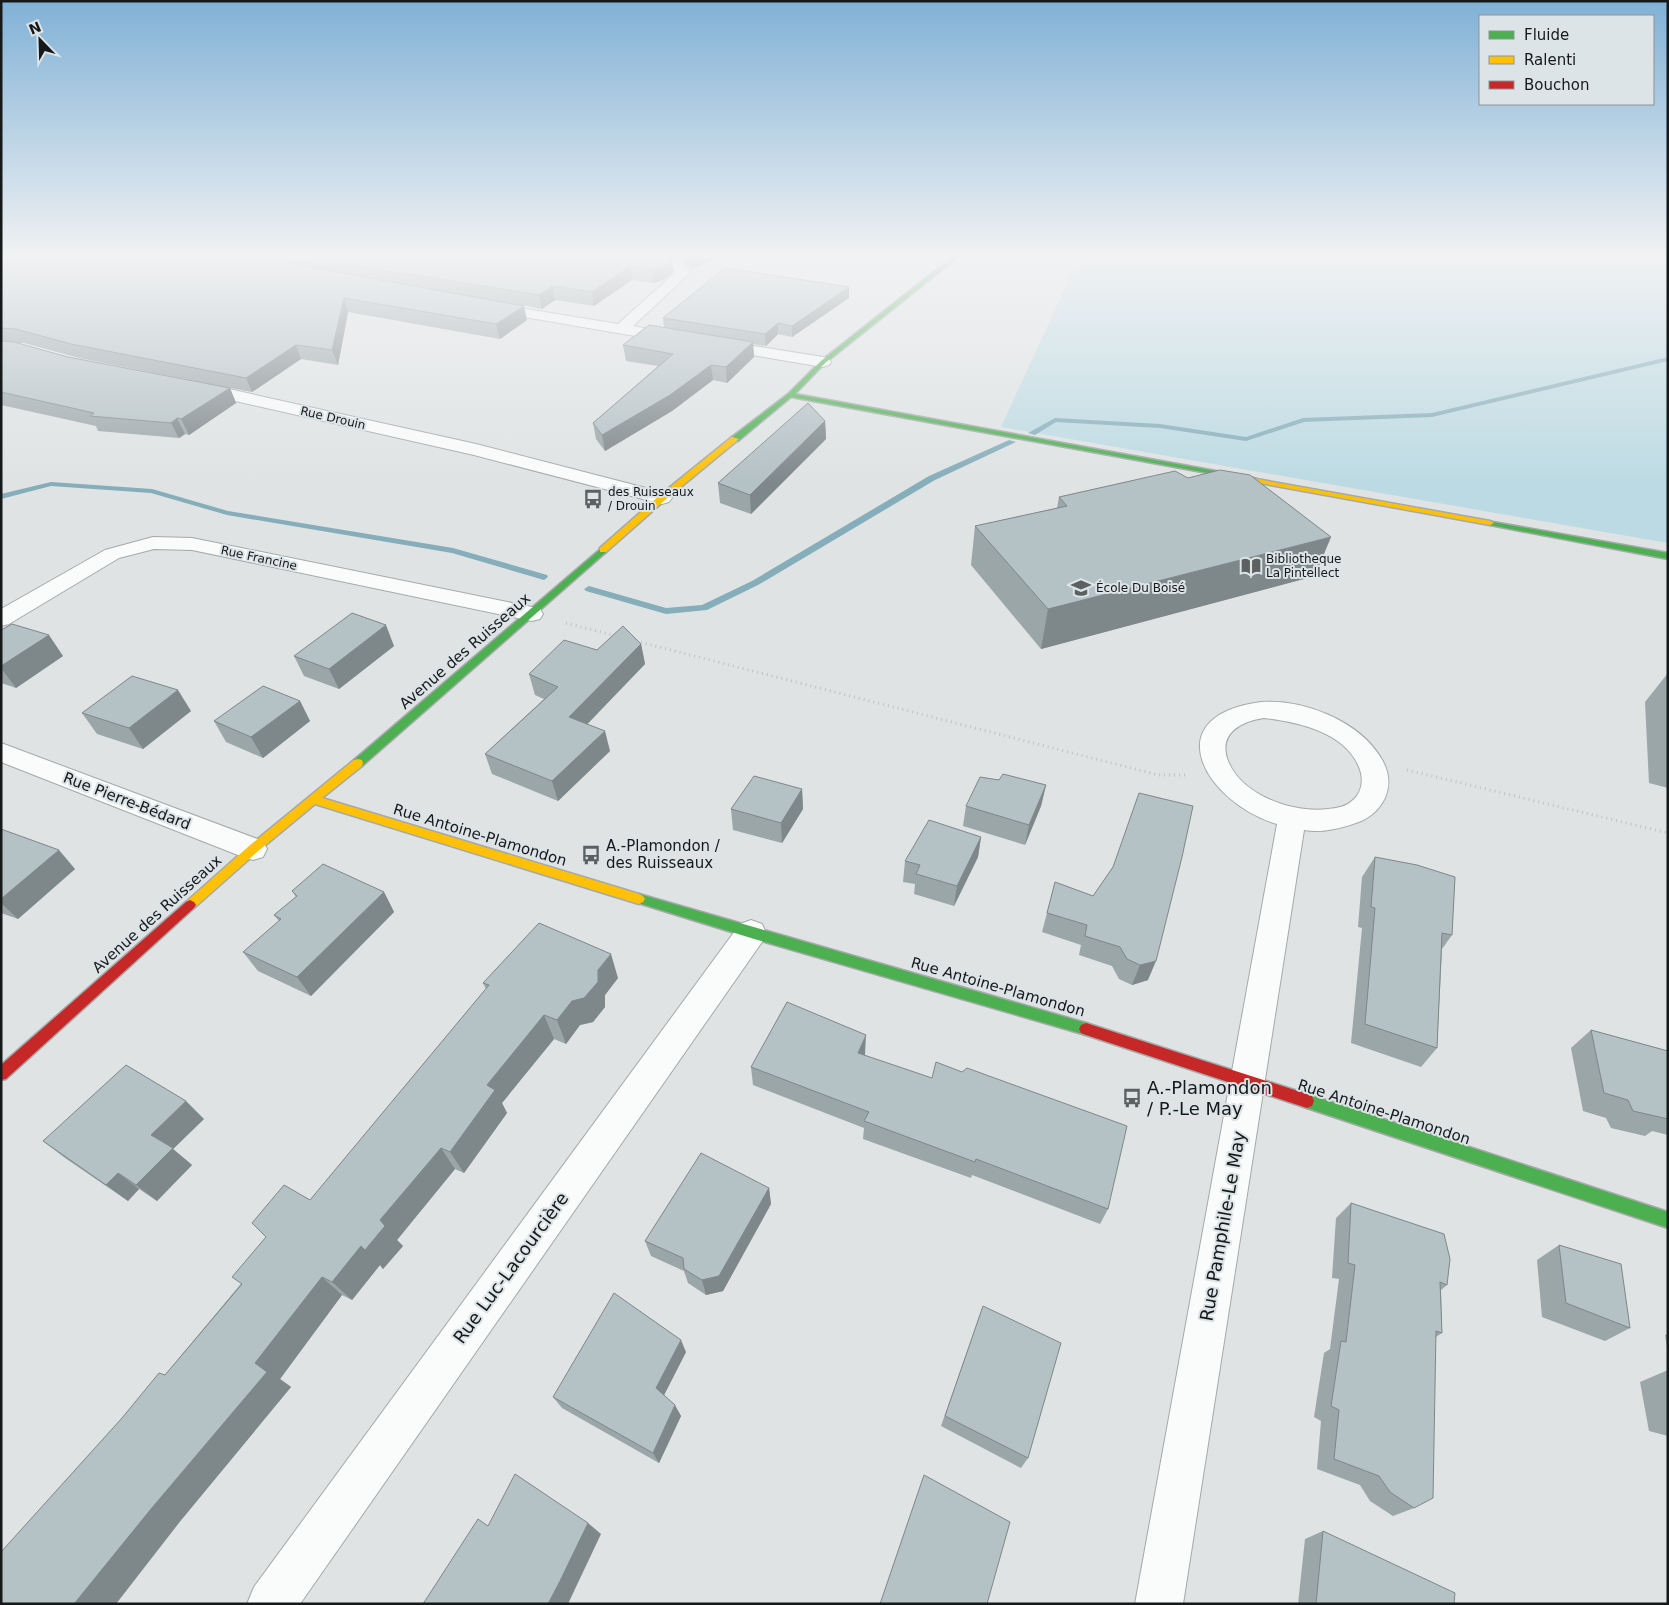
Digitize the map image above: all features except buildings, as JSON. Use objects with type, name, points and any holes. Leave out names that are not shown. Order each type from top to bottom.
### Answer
[{"type":"street","points":[[644,333],[686,340]]},
{"type":"street","name":"Avenue des Ruisseaux","points":[[1,1074],[252,849],[314,800],[532,614],[662,498],[790,395],[823,362],[860,333]]},
{"type":"street","points":[[705,343],[823,362]]},
{"type":"street","name":"Rue Drouin","points":[[182,384],[466,448],[662,498]]},
{"type":"street","points":[[790,395],[1668,556]]},
{"type":"street","name":"Rue Francine","points":[[1,619],[112,554],[153,543],[192,544],[532,614]]},
{"type":"street","points":[[1264,710],[1290,712],[1338,729],[1357,744],[1370,760],[1376,778],[1374,795],[1362,808],[1343,817],[1319,821],[1292,818],[1263,808],[1238,793],[1221,775],[1212,756],[1213,738],[1223,724],[1240,714],[1264,710]]},
{"type":"street","name":"Rue Pierre-Bédard","points":[[1,752],[252,849]]},
{"type":"street","name":"Rue Antoine-Plamondon","points":[[314,800],[751,933],[1057,1019],[1668,1220]]},
{"type":"street","name":"Rue Pamphile-Le May","points":[[1159,1604],[1292,818]]},
{"type":"street","name":"Rue Luc-Lacourcière","points":[[271,1604],[751,933]]},
{"type":"path","points":[[532,614],[618,636]]},
{"type":"path","points":[[628,639],[1158,775],[1221,775]]},
{"type":"path","points":[[1370,760],[1668,833]]},
{"type":"shaded area","points":[[1044,333],[1668,333],[1668,543],[1001,427]]},
{"type":"waterway","points":[[1032,433],[1055,420],[1160,426],[1246,439],[1303,420],[1432,415],[1668,359]]},
{"type":"waterway","points":[[589,589],[666,611],[704,608],[755,583],[932,478],[1012,442]]},
{"type":"waterway","points":[[1,497],[51,484],[152,491],[227,513],[453,551],[544,577]]},
{"type":"traffic: fast","points":[[735,439],[790,395],[823,362],[860,333]]},
{"type":"traffic: fast","points":[[790,395],[1254,480]]},
{"type":"traffic: fast","points":[[1490,523],[1668,556]]},
{"type":"traffic: fast","points":[[358,763],[603,550]]},
{"type":"traffic: fast","points":[[639,899],[1086,1029]]},
{"type":"traffic: fast","points":[[1307,1101],[1668,1220]]},
{"type":"traffic: slow","points":[[603,550],[662,498],[735,439]]},
{"type":"traffic: slow","points":[[1254,480],[1490,523]]},
{"type":"traffic: slow","points":[[190,905],[253,849],[358,763]]},
{"type":"traffic: slow","points":[[314,800],[639,899]]},
{"type":"traffic: jam","points":[[1,1074],[190,905]]},
{"type":"traffic: jam","points":[[1086,1029],[1307,1101]]},
{"type":"place","name":"des Ruisseaux / Drouin","points":[[593,499]]},
{"type":"place","name":"Bibliotheque La Pintellect","points":[[1251,566]]},
{"type":"place","name":"École Du Boisé","points":[[1081,588]]},
{"type":"place","name":"A.-Plamondon / des Ruisseaux","points":[[591,855]]},
{"type":"place","name":"A.-Plamondon / P.-Le May","points":[[1132,1098]]}]
